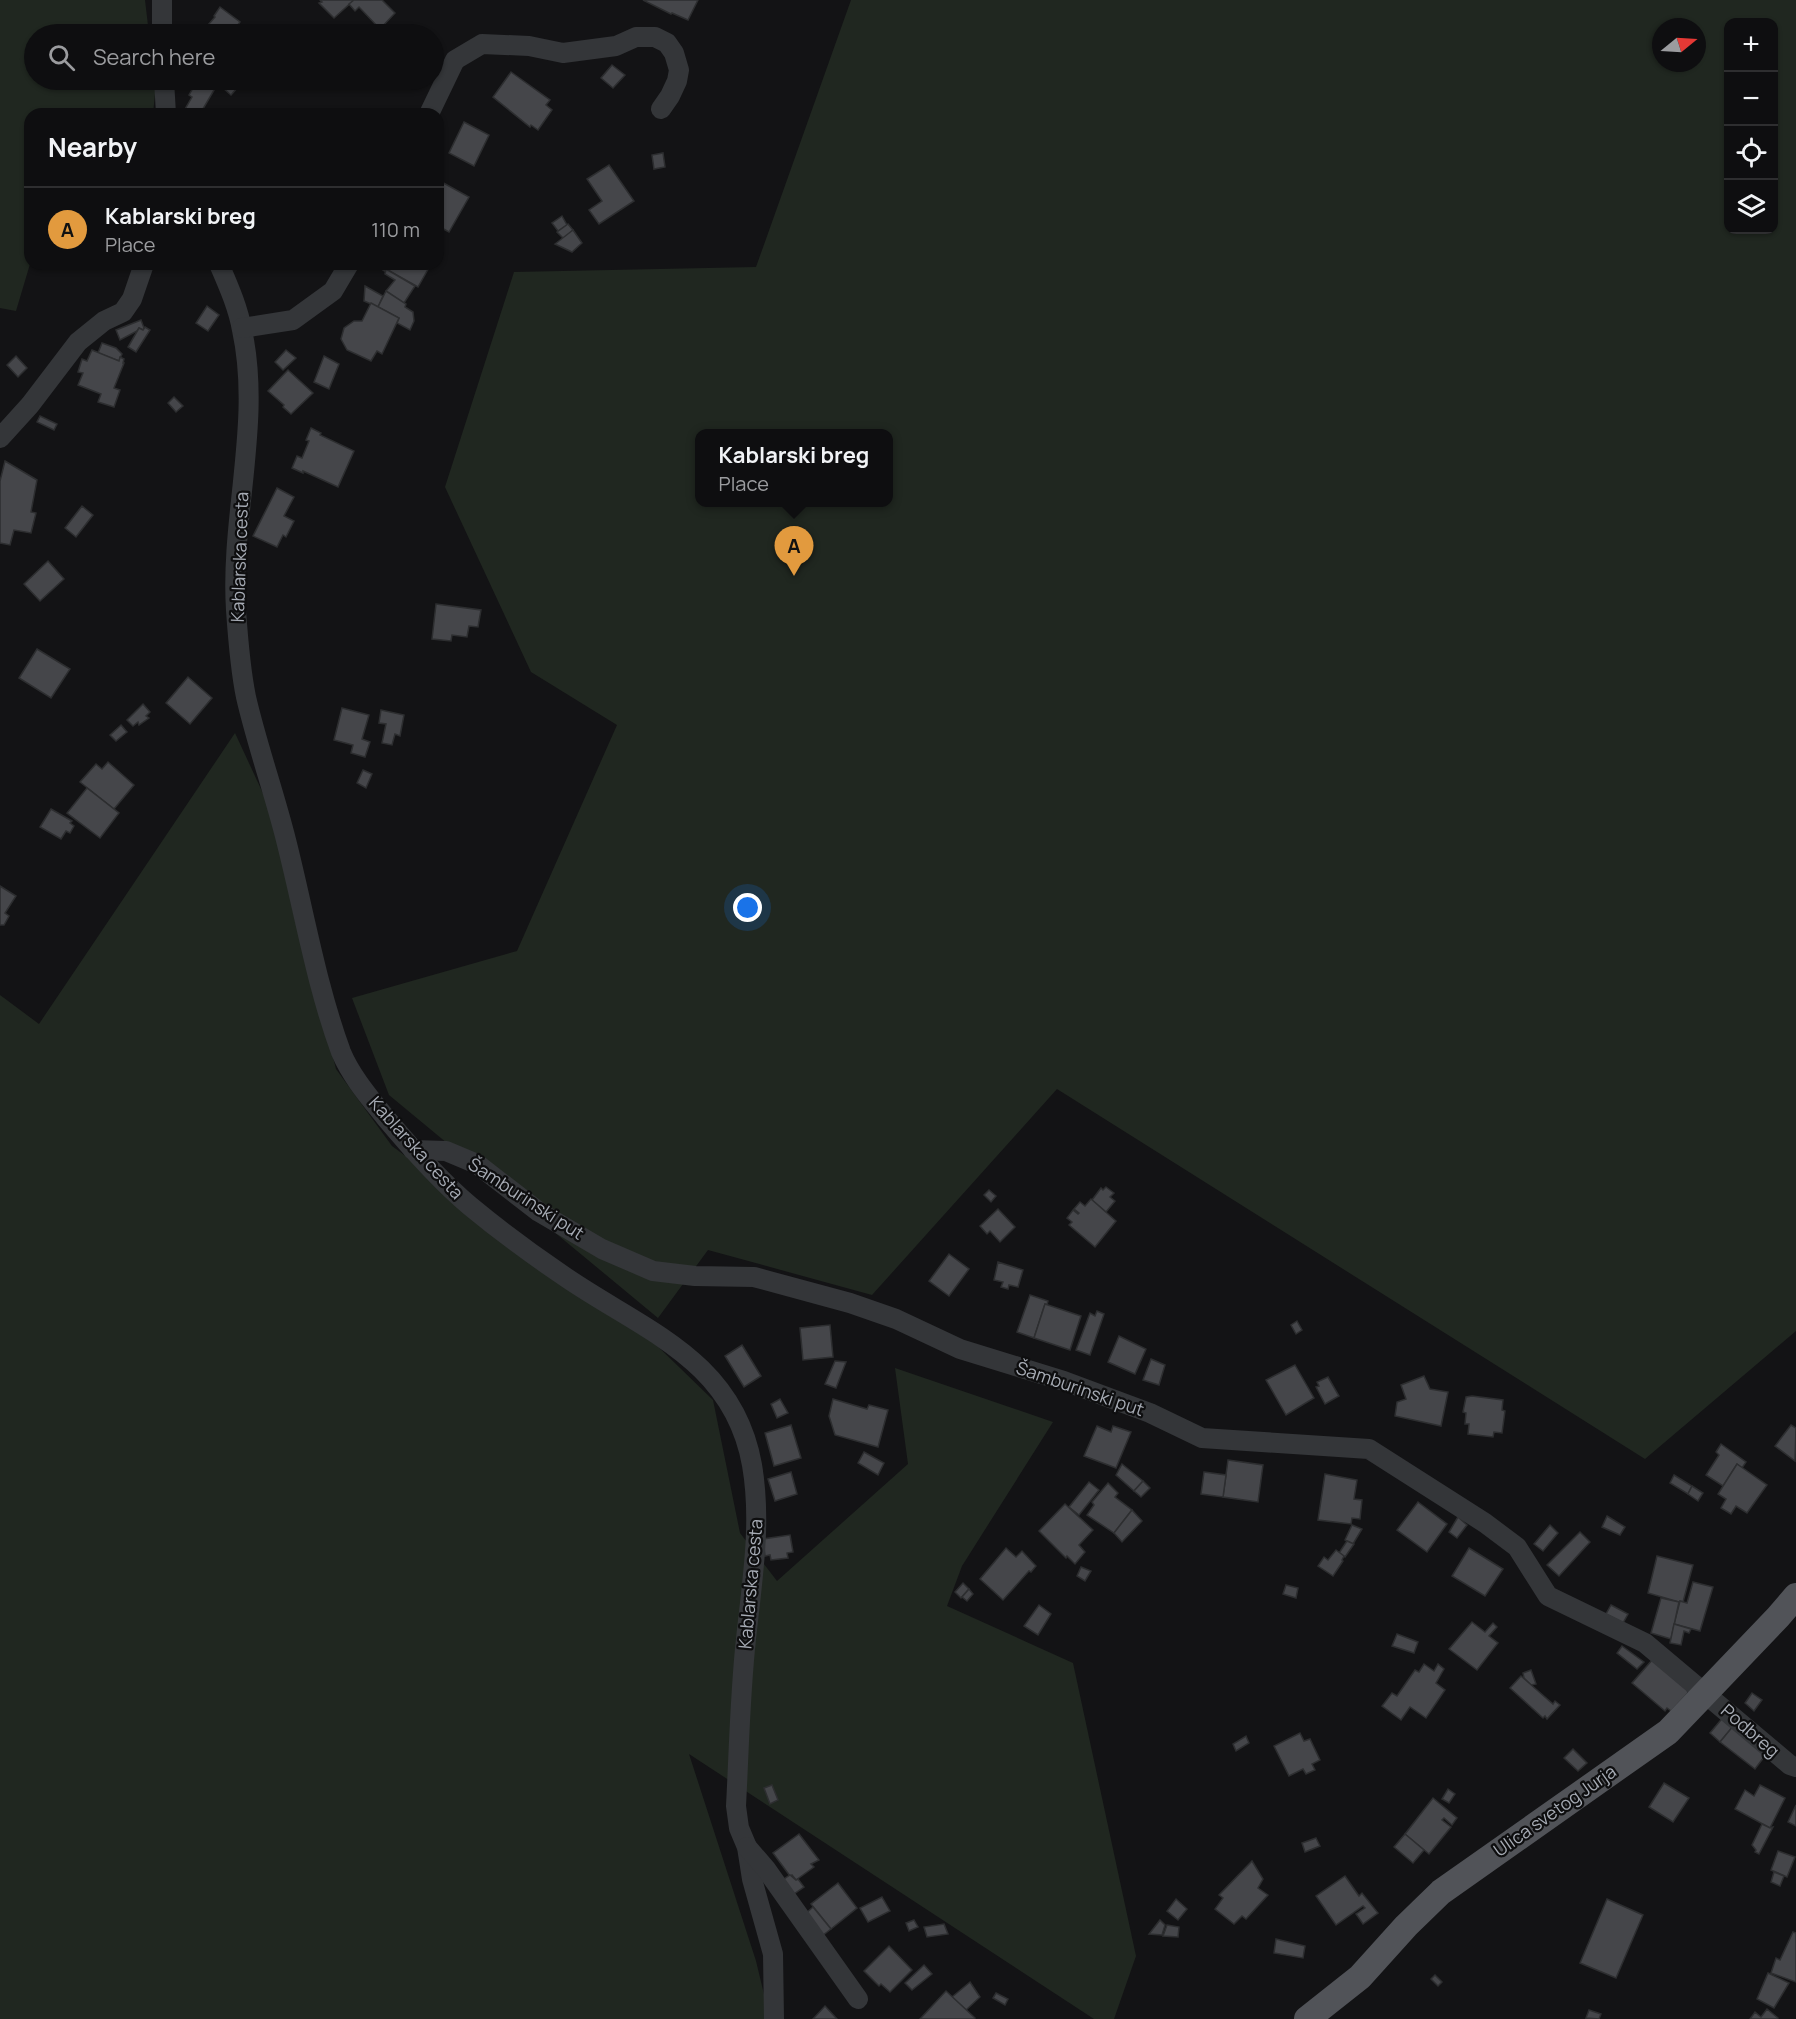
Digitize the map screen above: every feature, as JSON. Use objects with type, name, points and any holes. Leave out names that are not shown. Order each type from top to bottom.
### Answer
[{"type":"main road","name":"Ulica svetog Jurja","points":[[1307,2019],[1360,1977],[1406,1926],[1441,1892],[1668,1732],[1796,1596]]},
{"type":"street","points":[[162,0],[162,24]]},
{"type":"street","points":[[444,83],[455,60],[482,44],[529,46],[563,52],[616,46],[636,37],[655,37],[667,43],[674,53],[679,70],[677,81],[661,109]]},
{"type":"street","points":[[165,90],[166,108]]},
{"type":"street","points":[[432,108],[441,90]]},
{"type":"street","points":[[0,438],[30,405],[78,342],[105,321],[123,312],[132,299],[142,270]]},
{"type":"street","name":"Kablarska cesta","points":[[221,270],[242,328],[247,363],[249,414],[235,604],[246,696],[286,839],[328,1012],[344,1058],[366,1094],[413,1150],[468,1204],[564,1276],[647,1326],[692,1359],[718,1386],[742,1427],[752,1463],[757,1504],[756,1555],[746,1644],[736,1806],[739,1828],[747,1847],[752,1878],[773,1954],[774,2019]]},
{"type":"street","points":[[242,328],[293,320],[333,291],[345,270]]},
{"type":"street","name":"Šamburinski put","points":[[413,1150],[446,1151],[477,1164],[539,1212],[602,1249],[653,1271],[695,1276],[754,1277],[850,1303],[896,1318],[960,1349],[1064,1381],[1150,1413],[1202,1438],[1369,1449],[1485,1523],[1517,1547],[1548,1596],[1645,1642],[1706,1692]]},
{"type":"street","name":"Podbreg","points":[[1706,1692],[1790,1765],[1796,1767]]},
{"type":"street","name":"Kablarska cesta","points":[[747,1847],[766,1869],[858,1999]]},
{"type":"shaded area","points":[[0,0],[145,0],[148,24],[24,24],[24,90],[155,90],[154,108],[24,108],[24,270],[28,270],[16,311],[0,308]]},
{"type":"shaded area","points":[[851,0],[1796,0],[1796,1331],[1645,1459],[1057,1089],[872,1295],[708,1250],[658,1318],[389,1095],[352,998],[517,951],[617,725],[531,672],[445,487],[514,272],[756,267]]},
{"type":"shaded area","points":[[235,733],[274,817],[336,1069],[392,1146],[646,1335],[713,1400],[740,1533],[777,1581],[908,1464],[895,1368],[1053,1422],[962,1566],[947,1606],[1073,1663],[1136,1956],[1114,2019],[1094,2019],[689,1754],[756,1961],[770,2019],[0,2019],[0,995],[39,1024]]},
{"type":"building","points":[[320,0],[354,0],[334,18],[319,3],[322,2]]},
{"type":"building","points":[[354,0],[382,0],[395,13],[385,24],[375,24],[359,7],[355,11],[349,4]]},
{"type":"building","points":[[643,0],[698,0],[688,20]]},
{"type":"building","points":[[220,7],[240,22],[238,24],[209,24]]},
{"type":"building","points":[[612,65],[625,75],[613,88],[601,78]]},
{"type":"building","points":[[511,72],[550,100],[546,105],[552,110],[538,130],[531,125],[530,127],[493,97]]},
{"type":"building","points":[[192,90],[214,90],[204,108],[186,108],[192,97],[189,95]]},
{"type":"building","points":[[225,90],[235,90],[231,95]]},
{"type":"building","points":[[464,122],[489,135],[474,166],[449,153]]},
{"type":"building","points":[[663,153],[665,167],[654,169],[652,155]]},
{"type":"building","points":[[609,165],[634,201],[599,224],[589,210],[602,201],[587,179]]},
{"type":"building","points":[[444,183],[469,197],[449,232],[444,229]]},
{"type":"building","points":[[562,216],[567,225],[558,231],[552,223]]},
{"type":"building","points":[[568,224],[573,230],[564,239],[557,232]]},
{"type":"building","points":[[573,230],[582,243],[572,252],[555,244]]},
{"type":"building","points":[[388,270],[428,270],[418,287]]},
{"type":"building","points":[[388,270],[415,286],[404,303],[386,291],[395,280],[385,274]]},
{"type":"building","points":[[365,286],[383,296],[378,307],[364,301]]},
{"type":"building","points":[[386,291],[406,304],[405,307],[413,312],[414,321],[410,330],[397,323],[399,318],[378,307]]},
{"type":"building","points":[[371,303],[399,318],[382,354],[377,351],[371,361],[347,350],[341,339],[344,328],[354,321],[362,321]]},
{"type":"building","points":[[207,306],[219,315],[208,331],[196,323]]},
{"type":"building","points":[[141,320],[143,330],[139,328],[120,340],[116,330]]},
{"type":"building","points":[[145,327],[150,330],[136,352],[128,347],[139,328],[143,330]]},
{"type":"building","points":[[102,343],[116,348],[122,354],[119,361],[98,353]]},
{"type":"building","points":[[92,350],[119,361],[120,357],[124,359],[114,388],[120,390],[114,407],[98,402],[101,394],[78,385],[83,373],[78,372],[82,359],[87,361]]},
{"type":"building","points":[[286,350],[296,358],[283,370],[275,362]]},
{"type":"building","points":[[16,356],[27,368],[18,377],[7,365]]},
{"type":"building","points":[[324,356],[339,364],[329,389],[314,382]]},
{"type":"building","points":[[288,370],[313,393],[291,414],[268,391]]},
{"type":"building","points":[[174,397],[183,406],[176,412],[168,403]]},
{"type":"building","points":[[40,416],[57,424],[54,430],[37,422]]},
{"type":"building","points":[[311,428],[321,433],[320,435],[354,451],[338,487],[292,468],[297,456],[302,458],[309,441],[306,440]]},
{"type":"building","points":[[5,461],[37,480],[31,512],[36,513],[31,533],[14,530],[10,545],[0,543],[0,481]]},
{"type":"building","points":[[277,488],[294,497],[284,516],[294,521],[286,537],[283,535],[277,547],[253,536]]},
{"type":"building","points":[[82,506],[93,515],[76,537],[65,528]]},
{"type":"building","points":[[48,561],[64,579],[40,601],[24,584]]},
{"type":"building","points":[[436,604],[481,610],[478,627],[469,626],[467,637],[452,635],[451,641],[432,639]]},
{"type":"building","points":[[37,649],[70,669],[51,698],[19,678]]},
{"type":"building","points":[[188,677],[212,698],[190,724],[166,703]]},
{"type":"building","points":[[143,704],[150,712],[146,716],[149,718],[133,726],[127,720]]},
{"type":"building","points":[[342,708],[369,715],[362,739],[370,742],[365,757],[351,753],[353,745],[334,740]]},
{"type":"building","points":[[381,710],[404,715],[400,736],[395,734],[392,745],[382,743],[386,724],[379,723]]},
{"type":"building","points":[[121,725],[127,732],[116,741],[110,735]]},
{"type":"building","points":[[108,762],[134,785],[114,809],[80,782],[96,764],[102,769]]},
{"type":"building","points":[[363,770],[372,774],[366,788],[357,783]]},
{"type":"building","points":[[87,788],[119,813],[100,838],[67,813]]},
{"type":"building","points":[[51,809],[72,821],[70,823],[74,826],[70,833],[66,831],[61,839],[40,827]]},
{"type":"building","points":[[0,886],[16,896],[5,913],[9,916],[4,925],[0,925]]},
{"type":"building","points":[[1106,1187],[1114,1193],[1110,1197],[1115,1201],[1106,1212],[1092,1200],[1101,1188],[1103,1190]]},
{"type":"building","points":[[989,1190],[996,1196],[991,1202],[984,1195]]},
{"type":"building","points":[[1091,1199],[1116,1221],[1095,1247],[1069,1225],[1072,1222],[1067,1218],[1073,1210],[1079,1213],[1074,1209],[1080,1202],[1085,1206]]},
{"type":"building","points":[[998,1209],[1015,1227],[1000,1242],[990,1231],[987,1234],[980,1226]]},
{"type":"building","points":[[949,1254],[969,1269],[949,1296],[929,1281]]},
{"type":"building","points":[[998,1262],[1023,1270],[1018,1287],[1009,1285],[1008,1289],[1001,1287],[1003,1282],[994,1280]]},
{"type":"building","points":[[1030,1295],[1048,1301],[1034,1338],[1017,1332]]},
{"type":"building","points":[[1045,1304],[1081,1316],[1070,1350],[1034,1338]]},
{"type":"building","points":[[1097,1311],[1104,1314],[1090,1355],[1076,1350],[1090,1313],[1095,1316]]},
{"type":"building","points":[[1297,1321],[1302,1330],[1296,1334],[1291,1325]]},
{"type":"building","points":[[830,1325],[833,1357],[803,1360],[800,1328]]},
{"type":"building","points":[[1119,1336],[1146,1349],[1135,1374],[1108,1362]]},
{"type":"building","points":[[742,1345],[761,1376],[744,1387],[725,1356]]},
{"type":"building","points":[[1151,1359],[1165,1365],[1159,1385],[1143,1380]]},
{"type":"building","points":[[835,1361],[846,1362],[836,1388],[825,1384]]},
{"type":"building","points":[[1295,1365],[1314,1398],[1286,1415],[1266,1380]]},
{"type":"building","points":[[1424,1376],[1430,1389],[1448,1392],[1441,1426],[1395,1416],[1397,1402],[1406,1399],[1401,1385]]},
{"type":"building","points":[[1328,1377],[1339,1396],[1325,1404],[1316,1387],[1319,1386],[1317,1382]]},
{"type":"building","points":[[1466,1397],[1503,1400],[1502,1410],[1505,1411],[1502,1433],[1494,1432],[1493,1437],[1468,1434],[1469,1424],[1465,1424],[1466,1413],[1463,1412]]},
{"type":"building","points":[[780,1399],[788,1413],[777,1418],[771,1404]]},
{"type":"building","points":[[833,1399],[867,1409],[869,1405],[888,1410],[878,1447],[835,1435],[829,1416]]},
{"type":"building","points":[[791,1425],[801,1458],[774,1466],[765,1433]]},
{"type":"building","points":[[1791,1425],[1796,1428],[1795,1461],[1775,1446]]},
{"type":"building","points":[[1097,1426],[1111,1432],[1113,1426],[1131,1432],[1116,1468],[1084,1456]]},
{"type":"building","points":[[1721,1444],[1746,1462],[1742,1468],[1737,1464],[1723,1486],[1706,1475],[1719,1455],[1716,1452]]},
{"type":"building","points":[[864,1452],[884,1463],[878,1475],[858,1463]]},
{"type":"building","points":[[1228,1460],[1263,1465],[1258,1502],[1223,1497]]},
{"type":"building","points":[[1122,1464],[1143,1481],[1134,1491],[1116,1475]]},
{"type":"building","points":[[1737,1464],[1767,1485],[1747,1513],[1736,1506],[1731,1514],[1721,1508],[1726,1499],[1718,1494]]},
{"type":"building","points":[[791,1472],[797,1494],[775,1501],[768,1479]]},
{"type":"building","points":[[1204,1472],[1226,1475],[1223,1497],[1201,1494]]},
{"type":"building","points":[[1325,1474],[1357,1480],[1354,1499],[1362,1500],[1360,1519],[1352,1518],[1351,1524],[1318,1520]]},
{"type":"building","points":[[1674,1475],[1692,1486],[1688,1494],[1670,1483]]},
{"type":"building","points":[[1143,1481],[1150,1488],[1141,1497],[1134,1491]]},
{"type":"building","points":[[1089,1482],[1099,1490],[1079,1515],[1069,1507]]},
{"type":"building","points":[[1108,1483],[1118,1493],[1115,1497],[1132,1510],[1114,1533],[1087,1515],[1094,1505],[1092,1502]]},
{"type":"building","points":[[1692,1486],[1703,1493],[1698,1501],[1688,1494]]},
{"type":"building","points":[[1418,1502],[1447,1524],[1427,1552],[1397,1530]]},
{"type":"building","points":[[1065,1504],[1093,1530],[1079,1545],[1085,1552],[1075,1564],[1039,1531]]},
{"type":"building","points":[[1132,1510],[1142,1521],[1122,1542],[1114,1533]]},
{"type":"building","points":[[1607,1516],[1625,1527],[1620,1535],[1602,1527]]},
{"type":"building","points":[[1458,1517],[1467,1525],[1457,1538],[1449,1532]]},
{"type":"building","points":[[1352,1525],[1362,1529],[1353,1544],[1345,1540]]},
{"type":"building","points":[[1550,1525],[1558,1533],[1543,1551],[1534,1544]]},
{"type":"building","points":[[1580,1532],[1590,1542],[1559,1576],[1547,1565]]},
{"type":"building","points":[[790,1535],[793,1552],[787,1553],[788,1558],[771,1560],[770,1555],[765,1556],[763,1539]]},
{"type":"building","points":[[1347,1541],[1354,1544],[1345,1557],[1339,1553]]},
{"type":"building","points":[[1006,1548],[1016,1557],[1022,1551],[1036,1566],[1003,1600],[980,1579]]},
{"type":"building","points":[[1469,1548],[1503,1569],[1485,1596],[1452,1576]]},
{"type":"building","points":[[1336,1550],[1344,1556],[1333,1576],[1318,1566],[1324,1557],[1328,1560]]},
{"type":"building","points":[[1657,1556],[1693,1565],[1683,1602],[1648,1593]]},
{"type":"building","points":[[1081,1567],[1091,1571],[1085,1581],[1077,1576]]},
{"type":"building","points":[[1693,1582],[1713,1587],[1700,1631],[1674,1624],[1680,1601],[1687,1603]]},
{"type":"building","points":[[963,1583],[969,1589],[961,1598],[955,1592]]},
{"type":"building","points":[[1286,1585],[1298,1588],[1296,1598],[1283,1594]]},
{"type":"building","points":[[969,1589],[973,1594],[967,1601],[962,1597]]},
{"type":"building","points":[[1661,1598],[1679,1602],[1671,1639],[1651,1633]]},
{"type":"building","points":[[1039,1605],[1051,1614],[1038,1635],[1024,1626]]},
{"type":"building","points":[[1611,1605],[1628,1614],[1623,1623],[1606,1614]]},
{"type":"building","points":[[1472,1622],[1485,1632],[1493,1623],[1497,1627],[1489,1636],[1498,1643],[1477,1670],[1449,1649]]},
{"type":"building","points":[[1674,1624],[1691,1629],[1689,1633],[1684,1631],[1681,1645],[1670,1643]]},
{"type":"building","points":[[1397,1634],[1418,1642],[1414,1653],[1392,1646]]},
{"type":"building","points":[[1622,1646],[1644,1662],[1637,1669],[1617,1653]]},
{"type":"building","points":[[1653,1659],[1687,1689],[1688,1693],[1671,1711],[1667,1708],[1665,1711],[1632,1683]]},
{"type":"building","points":[[1424,1664],[1434,1671],[1438,1664],[1444,1669],[1436,1683],[1445,1690],[1426,1718],[1410,1707],[1401,1720],[1382,1706],[1392,1693],[1397,1696],[1415,1670],[1419,1672]]},
{"type":"building","points":[[1531,1670],[1536,1684],[1531,1685],[1524,1678],[1523,1673]]},
{"type":"building","points":[[1521,1676],[1553,1704],[1555,1701],[1560,1705],[1547,1719],[1545,1716],[1543,1718],[1510,1688]]},
{"type":"building","points":[[1752,1693],[1762,1700],[1754,1711],[1745,1703]]},
{"type":"building","points":[[1725,1715],[1735,1724],[1720,1742],[1710,1733]]},
{"type":"building","points":[[1734,1725],[1767,1753],[1755,1769],[1720,1742]]},
{"type":"building","points":[[1300,1733],[1304,1741],[1310,1739],[1320,1760],[1312,1764],[1315,1770],[1306,1774],[1303,1769],[1289,1776],[1274,1746]]},
{"type":"building","points":[[1246,1736],[1249,1743],[1236,1751],[1233,1744]]},
{"type":"building","points":[[1573,1749],[1587,1763],[1578,1771],[1564,1758]]},
{"type":"building","points":[[1664,1783],[1689,1798],[1673,1822],[1649,1807]]},
{"type":"building","points":[[772,1785],[778,1800],[770,1804],[764,1788]]},
{"type":"building","points":[[1760,1785],[1785,1798],[1770,1828],[1735,1809],[1745,1790],[1754,1796]]},
{"type":"building","points":[[1448,1789],[1455,1794],[1449,1803],[1442,1799]]},
{"type":"building","points":[[1433,1798],[1457,1818],[1452,1825],[1444,1818],[1442,1820],[1451,1827],[1429,1854],[1405,1834]]},
{"type":"building","points":[[1796,1805],[1796,1826],[1788,1822]]},
{"type":"building","points":[[1762,1824],[1773,1827],[1759,1854],[1755,1852],[1752,1845]]},
{"type":"building","points":[[799,1834],[819,1860],[811,1864],[814,1867],[796,1880],[792,1875],[790,1876],[773,1853]]},
{"type":"building","points":[[1405,1834],[1424,1850],[1413,1863],[1394,1847]]},
{"type":"building","points":[[1316,1838],[1320,1846],[1305,1852],[1302,1843]]},
{"type":"building","points":[[1778,1851],[1795,1857],[1787,1877],[1771,1870]]},
{"type":"building","points":[[1252,1861],[1263,1879],[1258,1888],[1268,1895],[1246,1919],[1242,1916],[1234,1924],[1215,1909],[1223,1898],[1219,1895]]},
{"type":"building","points":[[1774,1872],[1784,1876],[1780,1886],[1771,1882]]},
{"type":"building","points":[[790,1875],[798,1879],[804,1887],[791,1896],[781,1881]]},
{"type":"building","points":[[1345,1876],[1359,1896],[1362,1893],[1378,1913],[1363,1924],[1356,1914],[1365,1908],[1363,1906],[1336,1925],[1316,1896]]},
{"type":"building","points":[[838,1883],[857,1908],[831,1929],[811,1904]]},
{"type":"building","points":[[882,1897],[890,1911],[868,1922],[860,1908]]},
{"type":"building","points":[[1176,1899],[1187,1909],[1178,1920],[1167,1911]]},
{"type":"building","points":[[1607,1899],[1643,1915],[1616,1978],[1580,1963]]},
{"type":"building","points":[[813,1907],[831,1929],[822,1936],[804,1915]]},
{"type":"building","points":[[914,1920],[918,1927],[909,1931],[906,1923]]},
{"type":"building","points":[[1160,1920],[1165,1925],[1162,1935],[1149,1934]]},
{"type":"building","points":[[944,1924],[948,1934],[927,1937],[924,1927]]},
{"type":"building","points":[[1167,1925],[1179,1927],[1178,1937],[1163,1936]]},
{"type":"building","points":[[1793,1932],[1796,1933],[1796,1982],[1771,1973],[1776,1958],[1780,1960]]},
{"type":"building","points":[[1276,1939],[1305,1946],[1303,1958],[1274,1953]]},
{"type":"building","points":[[889,1946],[912,1970],[890,1992],[881,1984],[879,1986],[864,1971]]},
{"type":"building","points":[[924,1965],[932,1974],[912,1990],[905,1983]]},
{"type":"building","points":[[1768,1973],[1789,1983],[1774,2008],[1757,1999]]},
{"type":"building","points":[[1435,1975],[1442,1982],[1438,1986],[1431,1979]]},
{"type":"building","points":[[970,1982],[980,1997],[966,2010],[952,1997]]},
{"type":"building","points":[[946,1991],[975,2018],[920,2019]]},
{"type":"building","points":[[996,1993],[1008,1999],[1005,2005],[993,1998]]},
{"type":"building","points":[[825,2006],[837,2019],[813,2019]]},
{"type":"building","points":[[1767,2009],[1778,2018],[1750,2019],[1755,2012],[1761,2017]]},
{"type":"building","points":[[1589,2010],[1601,2014],[1599,2019],[1586,2018]]},
{"type":"place","name":"Kablarski breg","points":[[794,576]]}]
